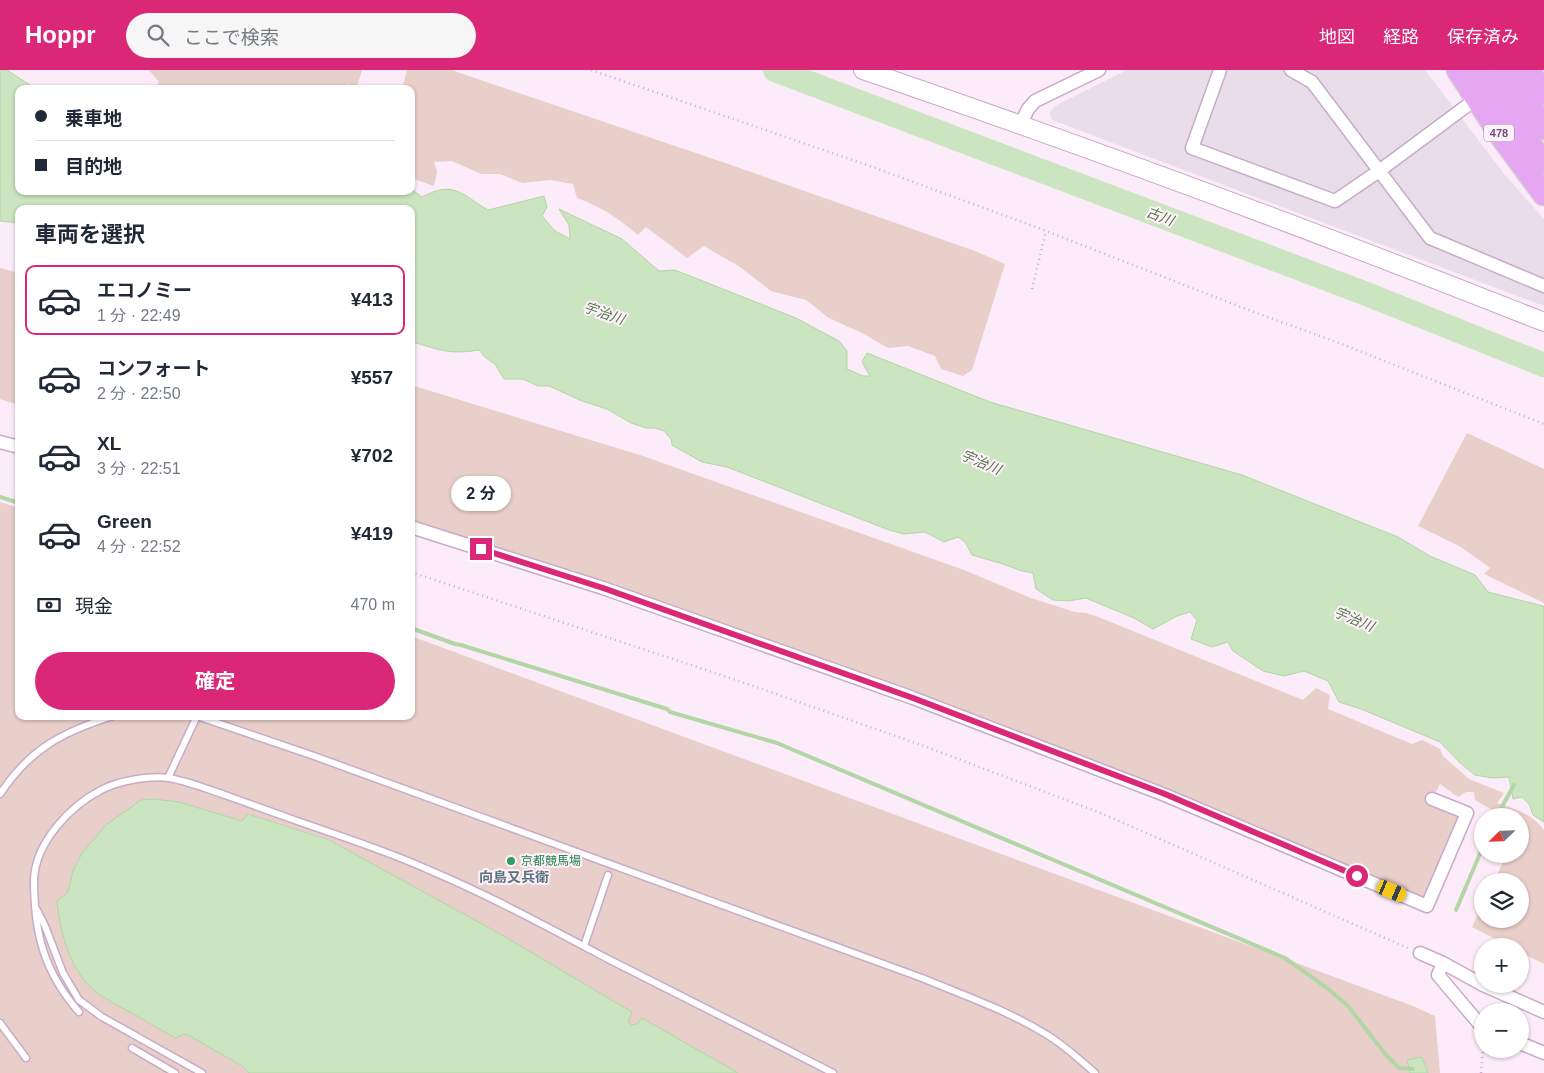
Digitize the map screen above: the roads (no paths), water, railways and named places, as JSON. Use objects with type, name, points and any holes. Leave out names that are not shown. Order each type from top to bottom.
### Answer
[{"type":"highway","name":"478","points":[[1458,70],[1476,99],[1544,194]]},
{"type":"highway","points":[[1479,70],[1527,141],[1544,162]]},
{"type":"highway","points":[[1504,70],[1544,128]]},
{"type":"highway","points":[[1528,70],[1544,94]]},
{"type":"street","points":[[863,70],[1021,124],[1428,276],[1544,322]]},
{"type":"street","points":[[1021,124],[1028,109],[1036,101],[1099,70]]},
{"type":"street","points":[[1220,70],[1192,148],[1335,201],[1476,99]]},
{"type":"street","points":[[1292,70],[1312,82],[1430,238],[1544,286]]},
{"type":"street","points":[[0,442],[15,446]]},
{"type":"street","points":[[415,528],[603,588],[913,698],[1165,794],[1427,906],[1467,813],[1432,799]]},
{"type":"street","points":[[1420,953],[1443,963],[1483,985],[1544,1012]]},
{"type":"street","points":[[1443,963],[1438,975],[1474,1018]]},
{"type":"street","points":[[1529,1047],[1544,1053]]},
{"type":"lane","points":[[0,794],[13,775],[33,755],[58,738],[78,728],[101,720]]},
{"type":"lane","points":[[168,778],[195,720]]},
{"type":"lane","points":[[209,720],[314,756],[930,982],[1009,1014],[1045,1033],[1069,1050],[1095,1073]]},
{"type":"lane","points":[[79,1012],[62,993],[47,966],[37,926],[34,904],[35,873],[40,852],[54,830],[72,810],[102,789],[137,779],[168,778],[206,788],[378,848],[431,870],[519,912],[833,1073]]},
{"type":"lane","points":[[584,946],[608,875]]},
{"type":"lane","points":[[34,904],[45,926],[63,973],[79,1000],[102,1017],[202,1073]]},
{"type":"lane","points":[[0,1023],[26,1058]]},
{"type":"lane","points":[[132,1048],[175,1073]]},
{"type":"water","name":"宇治川","points":[[0,70],[7,70],[30,85],[15,85],[15,195],[415,195],[415,192],[422,197],[433,192],[450,189],[464,194],[488,210],[544,196],[547,207],[542,216],[555,231],[570,239],[569,225],[559,209],[622,239],[659,271],[675,270],[796,318],[839,341],[847,351],[847,369],[863,376],[870,376],[862,362],[867,353],[990,402],[1242,475],[1398,537],[1430,556],[1475,575],[1488,592],[1543,606],[1544,822],[1533,815],[1529,804],[1522,797],[1513,799],[1509,777],[1492,778],[1475,775],[1459,762],[1440,742],[1361,709],[1339,702],[1328,681],[1304,671],[1284,676],[1263,671],[1233,651],[1228,642],[1212,647],[1191,639],[1197,620],[1190,612],[1177,616],[1153,629],[1134,618],[1086,598],[1068,601],[1053,600],[1036,589],[1033,573],[972,555],[965,542],[958,537],[944,542],[925,532],[904,534],[889,530],[727,467],[702,462],[672,445],[671,439],[664,431],[631,423],[607,409],[582,401],[549,386],[538,386],[523,379],[504,379],[495,364],[479,350],[452,352],[415,343],[415,205],[15,205],[15,223],[0,221]]},
{"type":"water","points":[[154,799],[179,802],[242,821],[248,814],[329,840],[500,934],[632,1012],[628,1022],[632,1025],[637,1024],[642,1018],[738,1073],[249,1073],[244,1067],[188,1035],[184,1034],[175,1038],[95,991],[79,973],[68,950],[57,901],[68,892],[73,871],[82,853],[106,825],[141,800]]},
{"type":"water","points":[[1422,1057],[1428,1073],[1410,1073],[1407,1060]]},
{"type":"waterway","name":"古川","points":[[775,70],[1364,293],[1544,365]]},
{"type":"waterway","points":[[0,497],[15,502]]},
{"type":"waterway","points":[[415,629],[455,644],[667,709],[670,712],[777,743],[1285,958],[1327,988],[1348,1006],[1386,1055],[1399,1068],[1413,1069]]},
{"type":"waterway","points":[[1501,808],[1514,785]]},
{"type":"waterway","points":[[1456,910],[1476,863]]},
{"type":"place","name":"京都競馬場","points":[[511,861]]},
{"type":"district","name":"向島又兵衛","points":[[514,877]]}]
